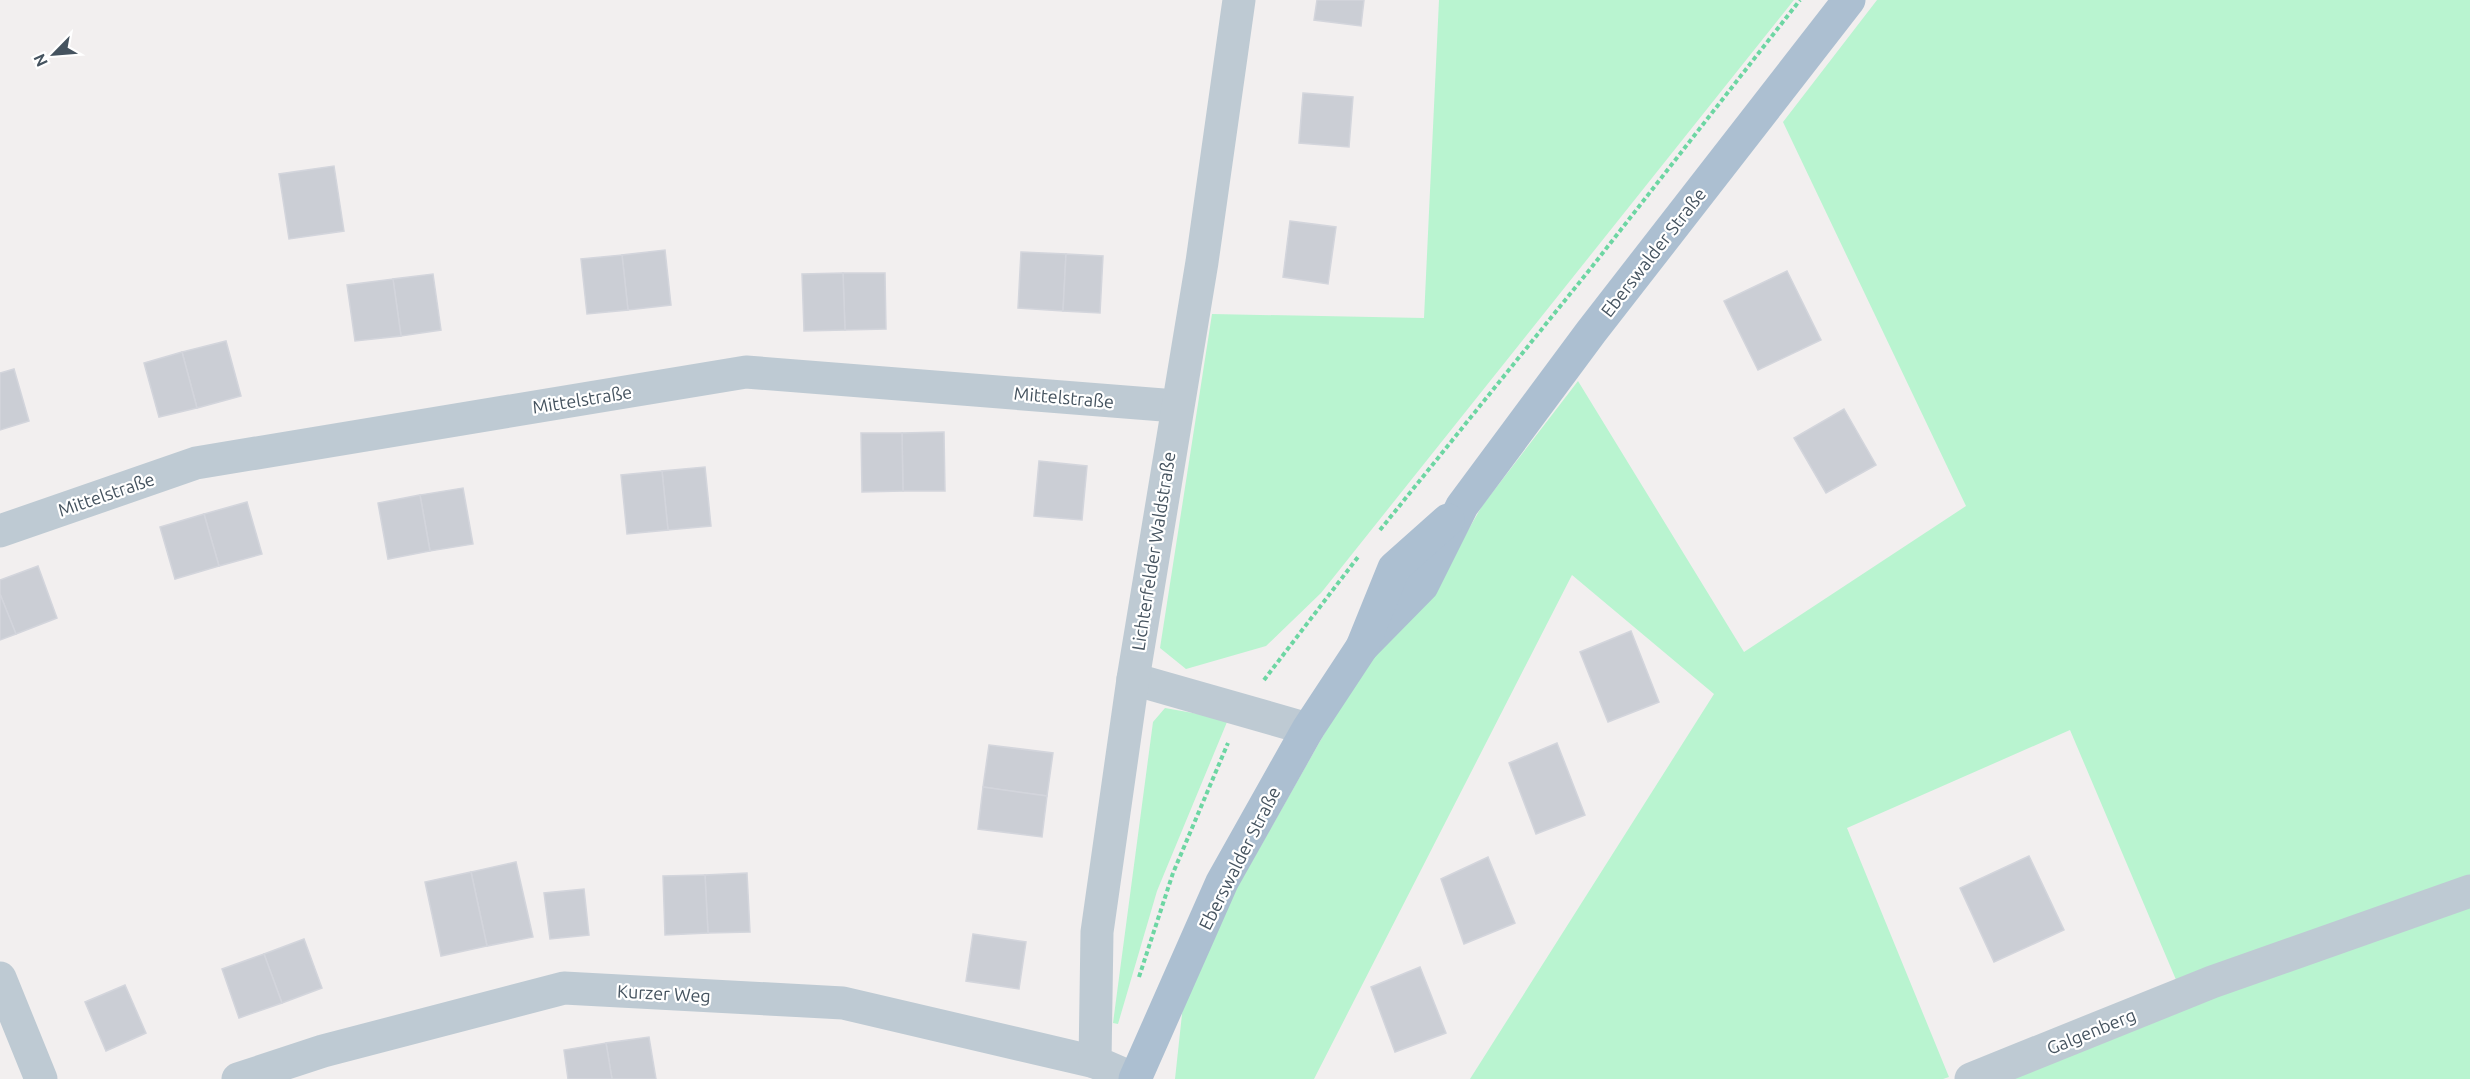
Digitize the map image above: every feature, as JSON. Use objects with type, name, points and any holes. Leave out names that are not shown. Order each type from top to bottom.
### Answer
[{"type":"main road","name":"Eberswalder Straße","points":[[1135,1079],[1222,882],[1308,729],[1362,647],[1422,586],[1462,506],[1591,332],[1849,0]]},
{"type":"street","name":"Lichterfelder Waldstraße","points":[[1095,1062],[1097,932],[1132,679],[1176,406],[1202,262],[1239,0]]},
{"type":"street","name":"Mittelstraße","points":[[0,531],[196,463],[746,372],[1176,406]]},
{"type":"street","points":[[1132,679],[1308,729]]},
{"type":"street","name":"Galgenberg","points":[[1971,1079],[2212,982],[2470,891]]},
{"type":"street","points":[[0,978],[41,1079]]},
{"type":"street","name":"Kurzer Weg","points":[[238,1079],[323,1051],[564,988],[843,1003],[1095,1062]]},
{"type":"street","points":[[1095,1062],[1135,1079]]},
{"type":"green space","points":[[1439,0],[1794,0],[1321,593],[1266,646],[1186,669],[1160,648],[1212,314],[1424,318]]},
{"type":"green space","points":[[1877,0],[2470,0],[2470,1079],[2000,1079],[2177,982],[2070,730],[1847,828],[1949,1077],[1943,1079],[1470,1079],[1714,694],[1572,575],[1314,1079],[1175,1079],[1183,1005],[1213,930],[1340,706],[1381,643],[1439,581],[1482,506],[1578,381],[1744,652],[1966,506],[1783,122]]},
{"type":"green space","points":[[1165,708],[1227,722],[1157,891],[1118,1024],[1113,1023],[1153,722]]},
{"type":"building","points":[[1317,0],[1364,0],[1361,26],[1314,20]]},
{"type":"building","points":[[1303,93],[1353,97],[1349,147],[1299,143]]},
{"type":"building","points":[[334,166],[344,231],[289,239],[279,174]]},
{"type":"building","points":[[1290,221],[1336,227],[1328,284],[1283,277]]},
{"type":"building","points":[[665,250],[671,305],[628,310],[622,255]]},
{"type":"building","points":[[1021,252],[1066,254],[1063,311],[1018,308]]},
{"type":"building","points":[[1066,254],[1103,256],[1100,313],[1063,311]]},
{"type":"building","points":[[622,255],[628,310],[587,314],[581,259]]},
{"type":"building","points":[[1787,271],[1821,340],[1758,370],[1724,301]]},
{"type":"building","points":[[843,273],[885,273],[886,329],[845,330]]},
{"type":"building","points":[[843,273],[845,330],[804,331],[802,274]]},
{"type":"building","points":[[433,274],[441,330],[401,336],[393,279]]},
{"type":"building","points":[[393,279],[401,336],[355,341],[347,285]]},
{"type":"building","points":[[226,341],[241,396],[197,408],[182,352]]},
{"type":"building","points":[[182,352],[197,408],[159,417],[144,363]]},
{"type":"building","points":[[14,369],[29,421],[0,430],[0,373]]},
{"type":"building","points":[[1844,409],[1876,465],[1826,493],[1794,438]]},
{"type":"building","points":[[944,432],[945,491],[903,491],[902,433]]},
{"type":"building","points":[[861,433],[902,433],[903,491],[862,492]]},
{"type":"building","points":[[1039,461],[1087,466],[1082,520],[1034,516]]},
{"type":"building","points":[[705,467],[711,526],[668,530],[662,471]]},
{"type":"building","points":[[662,471],[668,530],[627,534],[621,475]]},
{"type":"building","points":[[463,488],[473,544],[430,551],[420,495]]},
{"type":"building","points":[[420,495],[430,551],[388,559],[378,503]]},
{"type":"building","points":[[247,502],[262,554],[219,566],[204,514]]},
{"type":"building","points":[[204,514],[219,566],[175,579],[160,527]]},
{"type":"building","points":[[38,566],[57,618],[16,634],[0,594],[0,580]]},
{"type":"building","points":[[0,594],[16,634],[0,640]]},
{"type":"building","points":[[1631,631],[1659,702],[1608,722],[1580,652]]},
{"type":"building","points":[[1557,743],[1585,815],[1536,834],[1509,763]]},
{"type":"building","points":[[989,745],[1053,753],[1047,796],[983,787]]},
{"type":"building","points":[[983,787],[1047,796],[1042,837],[978,829]]},
{"type":"building","points":[[2029,856],[2064,930],[1994,962],[1960,888]]},
{"type":"building","points":[[1488,857],[1515,923],[1464,944],[1441,879]]},
{"type":"building","points":[[516,862],[533,937],[487,946],[471,872]]},
{"type":"building","points":[[471,872],[487,946],[441,956],[425,882]]},
{"type":"building","points":[[747,873],[750,932],[708,933],[705,875]]},
{"type":"building","points":[[705,875],[708,933],[665,935],[663,876]]},
{"type":"building","points":[[584,889],[589,935],[550,939],[544,893]]},
{"type":"building","points":[[973,934],[1026,942],[1019,989],[966,981]]},
{"type":"building","points":[[304,939],[322,988],[282,1003],[264,954]]},
{"type":"building","points":[[264,954],[282,1003],[239,1018],[222,969]]},
{"type":"building","points":[[1420,967],[1446,1033],[1395,1052],[1371,987]]},
{"type":"building","points":[[125,985],[146,1033],[106,1051],[85,1002]]},
{"type":"building","points":[[649,1037],[656,1079],[612,1079],[606,1043]]},
{"type":"building","points":[[606,1043],[612,1079],[568,1079],[564,1050]]}]
